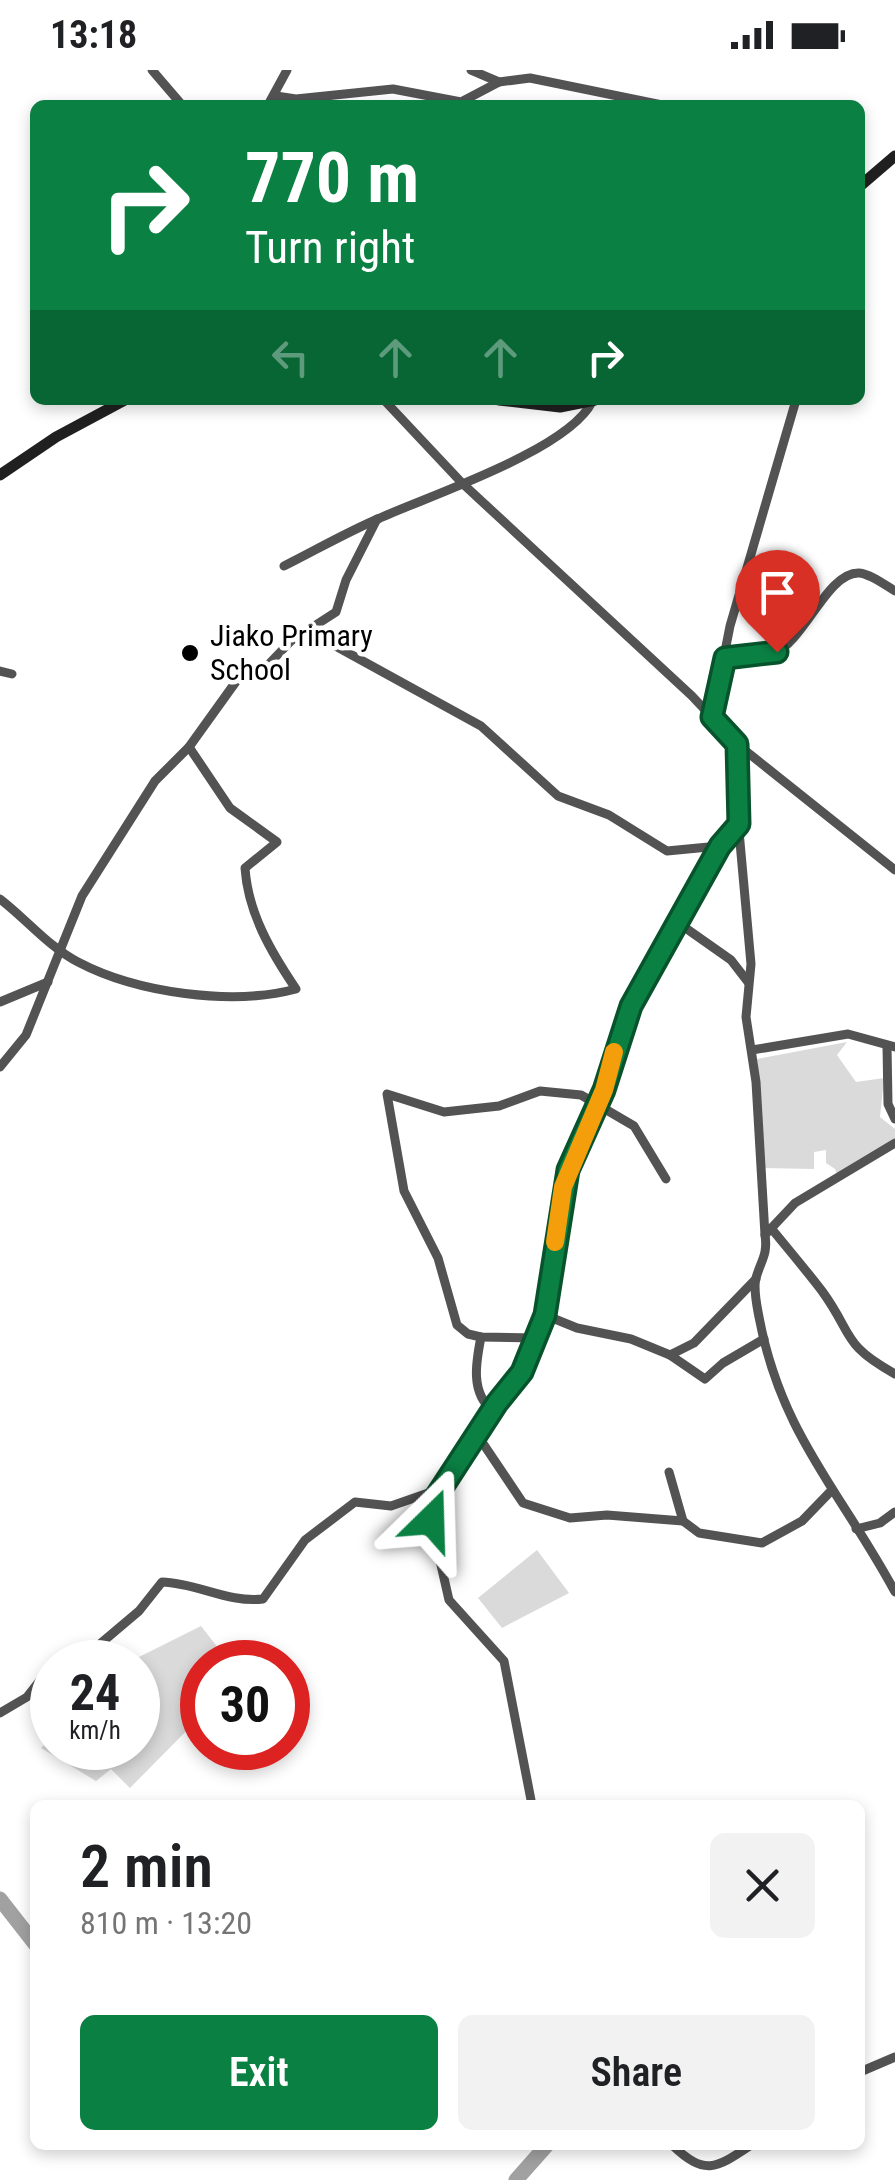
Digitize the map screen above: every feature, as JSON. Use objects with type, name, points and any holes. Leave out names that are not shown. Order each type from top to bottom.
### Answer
[{"type":"street","points":[[152,70],[178,100]]},
{"type":"street","points":[[272,100],[286,70]]},
{"type":"street","points":[[471,70],[499,82]]},
{"type":"street","points":[[465,100],[499,82],[530,78],[638,100]]},
{"type":"street","points":[[276,96],[296,99],[401,89],[452,100]]},
{"type":"street","points":[[865,182],[895,156]]},
{"type":"street","points":[[0,475],[56,437],[116,405]]},
{"type":"street","points":[[389,405],[462,484],[737,744],[895,870]]},
{"type":"street","points":[[542,405],[571,405]]},
{"type":"street","points":[[284,566],[377,519],[462,484],[572,426],[592,405]]},
{"type":"street","points":[[712,717],[740,592],[795,405]]},
{"type":"street","points":[[0,1067],[26,1036],[79,902],[155,782],[189,746],[240,676],[264,669],[292,641],[336,612],[346,580],[377,519]]},
{"type":"street","points":[[725,658],[777,652],[796,636],[834,587],[852,574],[868,575],[895,591]]},
{"type":"street","points":[[310,632],[463,714],[558,796],[575,805],[609,815],[667,851],[720,846]]},
{"type":"street","points":[[0,671],[12,674]]},
{"type":"street","points":[[670,1355],[694,1343],[756,1278],[766,1258],[768,1232],[746,1002],[750,964],[737,744]]},
{"type":"street","points":[[0,899],[81,964],[145,985],[237,999],[296,990],[255,916],[246,882],[245,868],[277,842],[230,808],[189,746]]},
{"type":"street","points":[[531,1800],[504,1661],[456,1610],[444,1585],[431,1511],[440,1489],[522,1372],[545,1315],[563,1187],[598,1103],[626,1016],[720,846],[739,824]]},
{"type":"street","points":[[677,922],[731,960],[748,982]]},
{"type":"street","points":[[0,1002],[49,981]]},
{"type":"street","points":[[752,1050],[848,1034],[891,1047],[888,1104],[895,1119]]},
{"type":"street","points":[[536,1338],[482,1338],[468,1334],[458,1324],[438,1258],[404,1191],[387,1094],[444,1112],[499,1106],[550,1090],[598,1103],[634,1126],[666,1179]]},
{"type":"street","points":[[768,1232],[795,1203],[895,1144]]},
{"type":"street","points":[[768,1232],[826,1298],[854,1346],[867,1359],[895,1374]]},
{"type":"street","points":[[756,1278],[764,1340],[782,1401],[803,1446],[895,1592]]},
{"type":"street","points":[[545,1315],[596,1334],[631,1339],[670,1355],[704,1379],[723,1363],[764,1340]]},
{"type":"street","points":[[482,1338],[477,1383],[482,1400],[493,1411]]},
{"type":"street","points":[[478,1436],[518,1499],[527,1506],[570,1518],[607,1515],[683,1521],[699,1533],[762,1543],[802,1521],[831,1490]]},
{"type":"street","points":[[669,1472],[683,1521]]},
{"type":"street","points":[[105,1640],[139,1612],[162,1582],[194,1585],[240,1600],[263,1598],[305,1540],[355,1502],[391,1506],[440,1489]]},
{"type":"street","points":[[856,1529],[880,1523],[895,1512]]},
{"type":"street","points":[[0,1713],[30,1693]]},
{"type":"street","points":[[865,2070],[895,2057]]},
{"type":"street","points":[[679,2150],[701,2167],[712,2167],[742,2150]]},
{"type":"shaded area","points":[[847,1042],[837,1055],[856,1082],[884,1078],[880,1117],[895,1129],[895,1145],[839,1179],[835,1169],[826,1163],[826,1150],[814,1152],[814,1169],[764,1168],[757,1059]]},
{"type":"shaded area","points":[[537,1550],[569,1593],[502,1628],[478,1598]]},
{"type":"shaded area","points":[[201,1626],[212,1640],[180,1640],[180,1737],[160,1758],[160,1646]]},
{"type":"shaded area","points":[[78,1770],[110,1770],[96,1781]]},
{"type":"shaded area","points":[[112,1770],[148,1770],[130,1788]]},
{"type":"waterway","points":[[0,1899],[30,1938]]},
{"type":"waterway","points":[[516,2180],[543,2150]]},
{"type":"slow traffic","points":[[555,1242],[568,1170],[604,1090],[614,1052]]},
{"type":"place","name":"Jiako Primary School","points":[[190,653]]},
{"type":"route","points":[[431,1520],[432,1503],[440,1489],[522,1372],[545,1315],[563,1187],[604,1090],[622,1026],[720,846],[739,824],[737,744],[712,717],[725,658],[777,652]]}]
